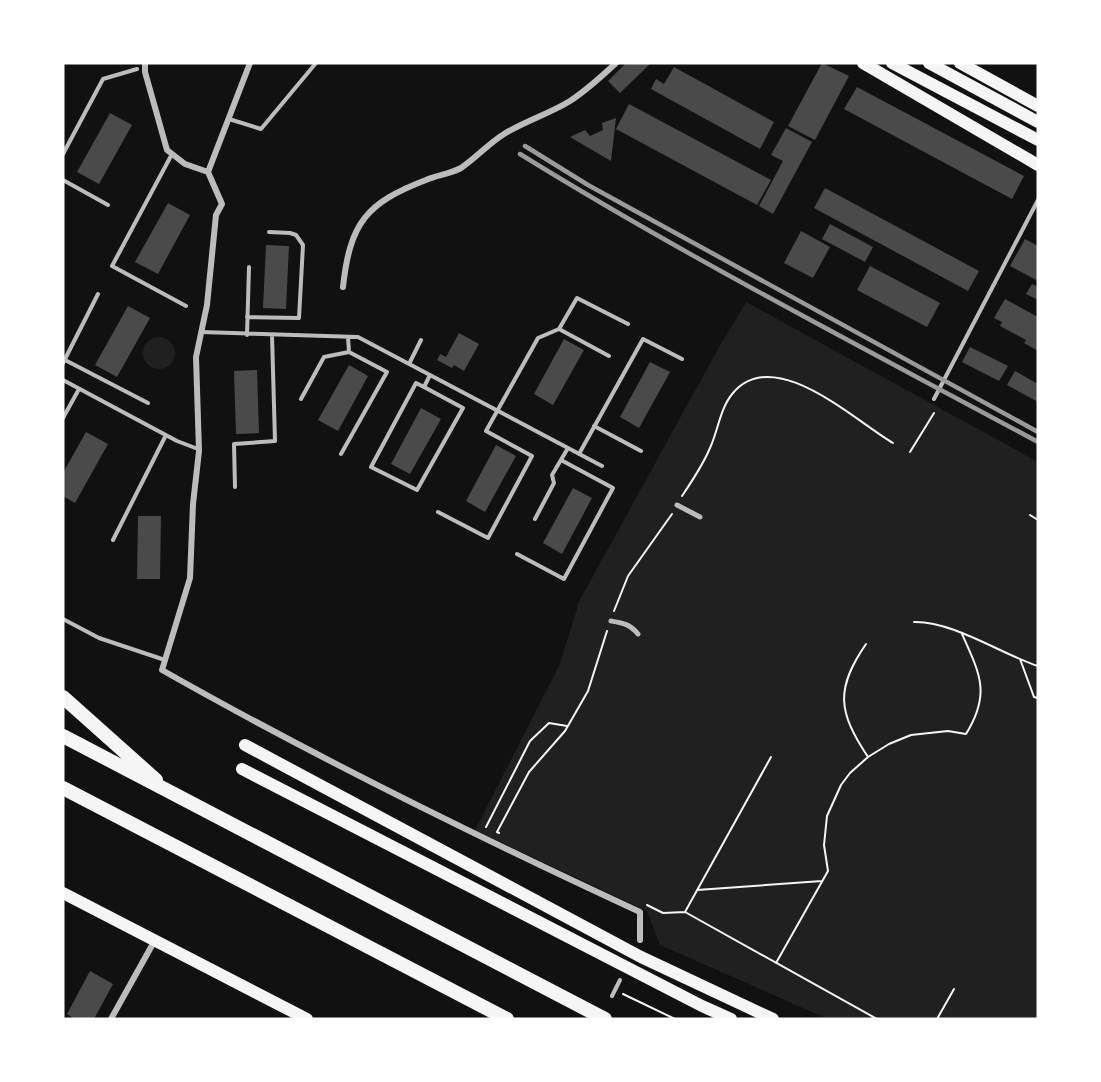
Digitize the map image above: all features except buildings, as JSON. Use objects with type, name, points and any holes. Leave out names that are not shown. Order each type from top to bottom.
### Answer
[{"type":"highway","points":[[63,697],[171,793]]},
{"type":"highway","points":[[63,736],[605,1019]]},
{"type":"highway","points":[[63,788],[507,1019]]},
{"type":"main road","points":[[863,63],[1038,165]]},
{"type":"main road","points":[[892,63],[1038,140]]},
{"type":"main road","points":[[929,63],[1038,122]]},
{"type":"main road","points":[[960,63],[1038,106]]},
{"type":"main road","points":[[245,745],[641,957],[773,1019]]},
{"type":"main road","points":[[242,769],[731,1019]]},
{"type":"main road","points":[[63,893],[307,1019]]},
{"type":"street","points":[[145,63],[145,72],[167,150],[185,164],[208,172]]},
{"type":"street","points":[[250,63],[208,172],[222,204],[216,215],[207,305],[196,357],[199,451],[193,504],[190,578],[162,670],[263,728],[481,838],[640,912],[640,940]]},
{"type":"street","points":[[343,287],[346,260],[351,243],[357,226],[368,211],[404,189],[460,169],[504,134],[568,102],[591,86],[616,63]]},
{"type":"street","points":[[677,505],[700,517]]},
{"type":"street","points":[[610,621],[626,623],[638,634]]},
{"type":"street","points":[[111,1019],[155,940]]},
{"type":"lane","points":[[228,118],[261,129],[316,63]]},
{"type":"lane","points":[[63,154],[104,79],[136,69]]},
{"type":"lane","points":[[173,154],[112,266],[186,306]]},
{"type":"lane","points":[[63,180],[108,205]]},
{"type":"lane","points":[[934,399],[1038,200]]},
{"type":"lane","points":[[247,317],[299,318],[303,245],[296,235],[269,232]]},
{"type":"lane","points":[[247,334],[249,267]]},
{"type":"lane","points":[[98,294],[64,361],[148,403]]},
{"type":"lane","points":[[438,512],[488,538],[532,456],[486,431],[538,338],[559,329],[577,298],[628,324]]},
{"type":"lane","points":[[559,329],[609,356]]},
{"type":"lane","points":[[200,332],[358,337],[602,466]]},
{"type":"lane","points":[[235,487],[234,444],[274,441],[272,335]]},
{"type":"lane","points":[[348,337],[350,352]]},
{"type":"lane","points":[[579,454],[643,339],[682,359]]},
{"type":"lane","points":[[409,364],[421,340]]},
{"type":"lane","points":[[301,399],[324,357],[350,352],[387,372],[341,454]]},
{"type":"lane","points":[[424,387],[430,375]]},
{"type":"lane","points":[[63,380],[166,435],[197,447],[199,451]]},
{"type":"lane","points":[[416,383],[424,387],[463,408],[417,490],[371,467],[416,383]]},
{"type":"lane","points":[[63,418],[79,388]]},
{"type":"lane","points":[[63,405],[68,408]]},
{"type":"lane","points":[[594,426],[640,451]]},
{"type":"lane","points":[[113,540],[166,435]]},
{"type":"lane","points":[[535,519],[554,483],[552,475],[568,448]]},
{"type":"lane","points":[[517,554],[564,579],[613,488],[561,460]]},
{"type":"lane","points":[[63,619],[99,638],[165,660]]},
{"type":"lane","points":[[612,996],[620,980]]},
{"type":"path","points":[[508,837],[497,832],[529,772],[567,726],[588,691],[610,621],[628,576],[658,535],[710,449],[724,407],[733,392],[750,380],[770,375],[804,385],[893,442]]},
{"type":"path","points":[[910,452],[934,413]]},
{"type":"path","points":[[1030,515],[1038,520]]},
{"type":"path","points":[[914,622],[949,628],[1038,666]]},
{"type":"path","points":[[776,963],[828,870],[824,845],[827,816],[842,785],[858,765],[889,744],[911,735],[948,731],[966,734],[976,717],[982,698],[980,682],[973,656],[962,634]]},
{"type":"path","points":[[866,644],[849,674],[844,698],[845,711],[855,736],[868,757]]},
{"type":"path","points":[[1020,659],[1034,697],[1038,698]]},
{"type":"path","points":[[481,838],[530,741],[549,723],[567,726]]},
{"type":"path","points":[[685,912],[771,757]]},
{"type":"path","points":[[697,890],[822,881]]},
{"type":"path","points":[[648,905],[663,913],[685,912],[876,1019]]},
{"type":"path","points":[[938,1019],[954,989]]},
{"type":"path","points":[[615,990],[675,1019]]},
{"type":"shaded area","points":[[746,302],[1038,462],[1038,1019],[828,1019],[660,945],[647,911],[475,830],[559,666],[578,606],[576,607]]},
{"type":"shaded area","points":[[159,337],[171,341],[175,353],[171,365],[159,369],[147,365],[143,353],[147,341]]},
{"type":"railway","points":[[525,146],[588,185],[1038,432]]},
{"type":"railway","points":[[520,154],[647,230],[1038,442]]}]
